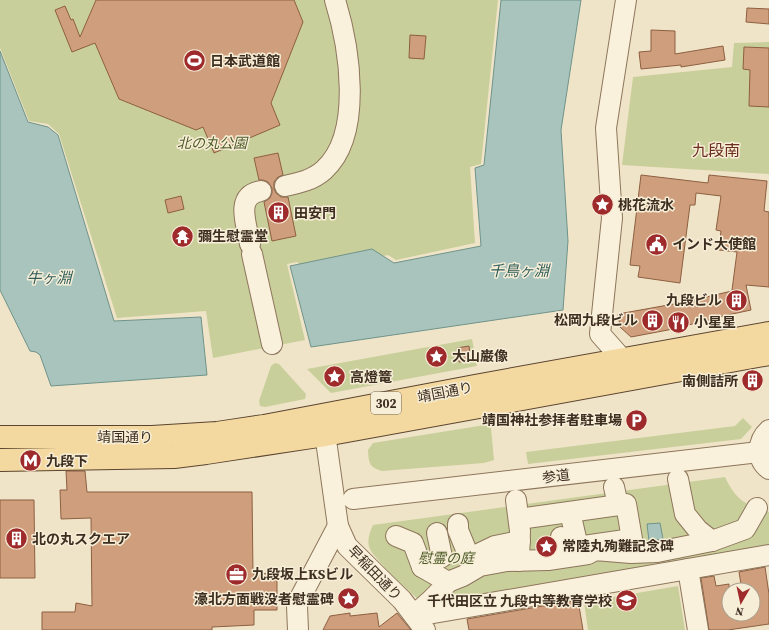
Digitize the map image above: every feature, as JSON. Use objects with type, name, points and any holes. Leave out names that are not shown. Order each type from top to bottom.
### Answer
[{"type":"main road","name":"靖国通り","points":[[0,460],[174,457],[206,453],[476,386],[769,333]]},
{"type":"main road","name":"靖国通り","points":[[0,437],[152,437],[323,425],[769,354]]},
{"type":"street","points":[[285,186],[307,181],[321,172],[333,161],[344,138],[348,122],[350,97],[349,73],[347,47],[335,0]]},
{"type":"street","points":[[622,360],[600,334],[612,218],[606,128],[626,0]]},
{"type":"street","points":[[261,191],[249,196],[244,207],[251,249],[272,344]]},
{"type":"street","name":"早稲田通り","points":[[323,425],[338,526],[347,546],[402,600],[418,620]]},
{"type":"street","points":[[769,430],[762,438],[759,446],[759,452],[762,460],[769,469]]},
{"type":"street","name":"参道","points":[[353,499],[759,452]]},
{"type":"street","points":[[678,480],[685,514],[698,530],[712,541]]},
{"type":"street","points":[[519,561],[520,531],[518,509],[570,512],[616,496],[626,504],[632,539],[584,538],[570,512]]},
{"type":"street","points":[[472,564],[480,566],[519,561],[548,560],[588,554],[595,550],[631,553],[657,552],[712,541],[745,529],[757,508]]},
{"type":"street","points":[[298,630],[298,600],[338,526]]},
{"type":"street","points":[[448,582],[422,568],[405,540],[458,527],[472,564]]},
{"type":"street","points":[[422,568],[442,557],[437,533]]},
{"type":"street","points":[[418,620],[448,582],[463,576],[472,564],[496,546],[520,541]]},
{"type":"street","points":[[418,620],[769,555]]},
{"type":"street","points":[[688,570],[698,630]]},
{"type":"green space","name":"北の丸公園","points":[[0,0],[498,0],[481,164],[470,167],[475,243],[396,260],[388,255],[306,271],[297,262],[287,264],[305,340],[213,358],[206,311],[117,318],[59,134],[48,124],[29,121],[0,48]]},
{"type":"green space","points":[[769,42],[769,174],[622,165],[633,77],[732,67],[734,43]]},
{"type":"green space","points":[[472,339],[477,366],[331,393],[307,369]]},
{"type":"green space","points":[[275,363],[279,364],[306,394],[305,399],[265,407],[260,406],[259,401],[271,366]]},
{"type":"green space","points":[[743,418],[752,427],[741,439],[528,464],[526,452],[735,426]]},
{"type":"green space","points":[[485,425],[491,428],[494,460],[484,463],[382,471],[374,468],[369,461],[368,450],[373,443]]},
{"type":"green space","name":"慰霊の庭","points":[[725,477],[737,496],[747,504],[769,512],[769,548],[435,604],[417,598],[378,559],[370,549],[368,543],[373,525]]},
{"type":"green space","points":[[678,586],[685,630],[588,630],[584,602]]},
{"type":"water","name":"千鳥ヶ淵","points":[[501,0],[581,0],[561,130],[568,241],[563,310],[311,347],[290,266],[372,249],[394,263],[481,246],[475,168],[484,165]]},
{"type":"water","name":"牛ヶ淵","points":[[0,51],[28,122],[48,127],[58,135],[114,321],[201,317],[207,375],[51,386],[40,355],[36,352],[30,351],[0,290]]},
{"type":"water","points":[[660,523],[663,539],[649,541],[647,524]]},
{"type":"building","name":"日本武道館","points":[[96,0],[294,0],[303,22],[271,103],[280,125],[214,153],[203,127],[196,130],[119,99],[95,43],[72,52],[55,10],[65,6],[71,20],[73,19],[80,37]]},
{"type":"building","points":[[747,8],[769,9],[769,24],[746,22]]},
{"type":"building","points":[[651,30],[675,31],[675,54],[723,46],[725,60],[681,67],[681,65],[641,69],[639,52],[651,51]]},
{"type":"building","points":[[410,35],[426,36],[424,59],[409,58]]},
{"type":"building","points":[[744,47],[769,48],[769,107],[749,106],[750,70],[743,69]]},
{"type":"building","name":"田安門","points":[[278,153],[283,175],[278,177],[274,182],[274,189],[281,197],[288,197],[296,236],[272,241],[264,202],[270,198],[272,188],[268,182],[259,180],[254,158]]},
{"type":"building","points":[[641,175],[708,183],[709,175],[767,181],[764,211],[769,212],[769,287],[746,285],[751,310],[709,319],[688,325],[689,326],[631,337],[620,327],[618,314],[685,302],[736,290],[732,290],[737,252],[719,250],[721,231],[716,230],[721,196],[696,193],[695,205],[690,205],[680,283],[638,277],[640,266],[630,265]]},
{"type":"building","points":[[181,196],[184,209],[168,213],[165,200]]},
{"type":"building","points":[[469,346],[471,361],[459,362],[457,348]]},
{"type":"building","points":[[66,471],[85,471],[87,492],[252,492],[253,574],[277,573],[277,610],[254,610],[254,625],[212,627],[212,630],[42,630],[42,612],[75,612],[76,603],[92,606],[91,518],[61,519],[60,490],[67,490]]},
{"type":"building","name":"北の丸スクエア","points":[[0,500],[34,500],[35,578],[0,578]]},
{"type":"building","points":[[765,567],[769,594],[769,624],[728,630],[709,630],[701,578],[714,576],[716,586],[721,585],[721,622],[761,622],[761,582],[741,582],[739,572]]},
{"type":"building","points":[[578,600],[583,630],[469,630],[467,619]]},
{"type":"building","points":[[350,613],[350,616],[377,613],[379,627],[397,613],[411,630],[323,630],[330,616]]},
{"type":"place","name":"日本武道館","points":[[195,61]]},
{"type":"place","name":"桃花流水","points":[[602,205]]},
{"type":"place","name":"田安門","points":[[279,213]]},
{"type":"place","name":"彌生慰霊堂","points":[[182,236]]},
{"type":"place","name":"インド大使館","points":[[656,244]]},
{"type":"place","name":"九段ビル","points":[[737,300]]},
{"type":"place","name":"松岡九段ビル","points":[[653,320]]},
{"type":"place","name":"小星星","points":[[678,322]]},
{"type":"place","name":"大山巌像","points":[[436,356]]},
{"type":"place","name":"高燈篭","points":[[335,377]]},
{"type":"place","name":"南側詰所","points":[[753,381]]},
{"type":"place","name":"靖国神社参拝者駐車場","points":[[637,420]]},
{"type":"place","name":"九段下","points":[[30,461]]},
{"type":"place","name":"北の丸スクエア","points":[[17,539]]},
{"type":"place","name":"常陸丸殉難記念碑","points":[[547,546]]},
{"type":"place","name":"九段坂上KSビル","points":[[236,574]]},
{"type":"place","name":"濠北方面戦没者慰霊碑","points":[[349,599]]},
{"type":"place","name":"千代田区立 九段中等教育学校","points":[[627,601]]},
{"type":"district","name":"九段南","points":[[716,150]]}]
